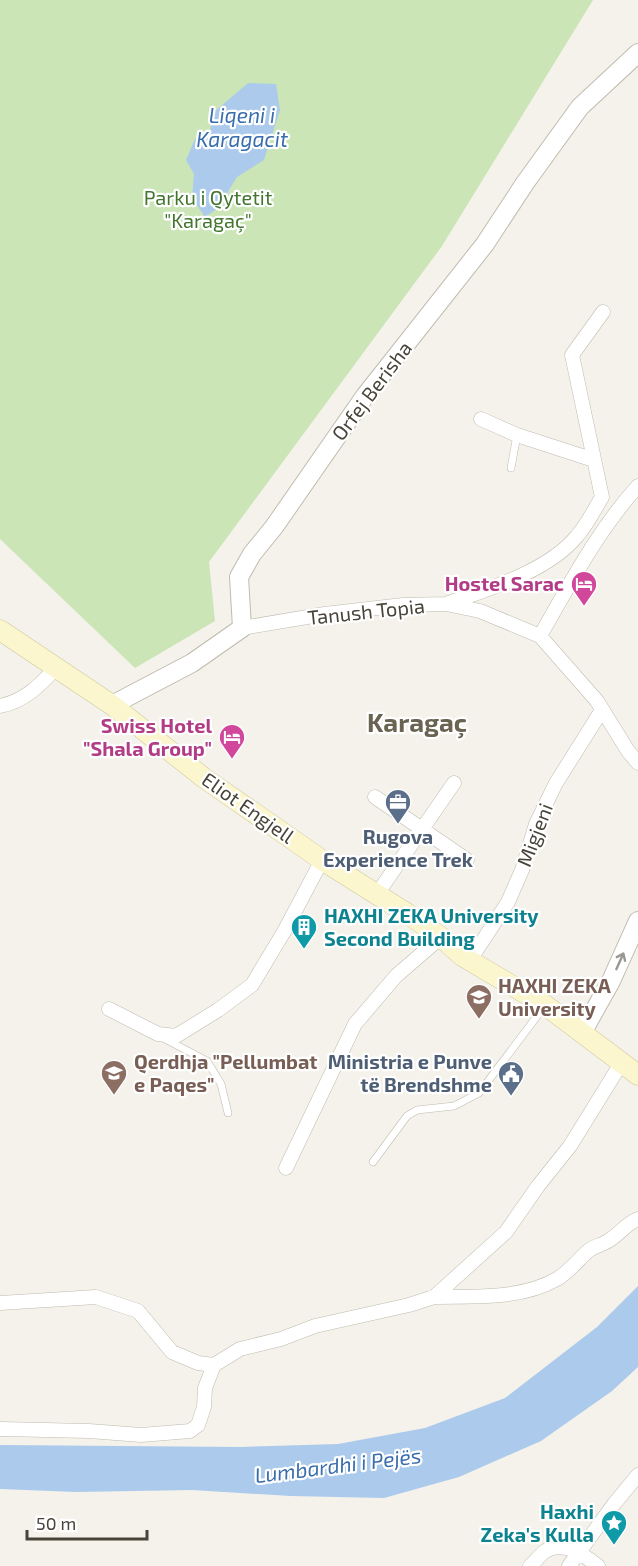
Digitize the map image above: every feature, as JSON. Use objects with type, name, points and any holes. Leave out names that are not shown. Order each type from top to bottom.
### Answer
[{"type":"main road","name":"Eliot Engjell","points":[[0,630],[112,705],[204,778],[322,860],[441,937],[470,960],[545,1005],[638,1075]]},
{"type":"street","name":"Orfej Berisha","points":[[242,628],[239,578],[252,554],[274,527],[366,396],[485,244],[525,183],[580,108],[638,53]]},
{"type":"street","points":[[603,312],[572,355],[602,497],[618,508]]},
{"type":"street","points":[[481,419],[517,435],[594,460]]},
{"type":"street","points":[[540,636],[599,537],[618,508],[638,486]]},
{"type":"street","points":[[446,604],[503,584],[561,552],[576,538],[602,497]]},
{"type":"street","points":[[583,528],[599,537]]},
{"type":"street","name":"Tanush Topia","points":[[242,628],[325,614],[403,605],[446,604],[480,610],[540,636],[602,710],[638,764]]},
{"type":"street","points":[[112,705],[192,663],[242,628]]},
{"type":"street","points":[[0,705],[33,692],[56,668]]},
{"type":"street","name":"Migjeni","points":[[470,960],[508,902],[522,870],[536,824],[556,783],[602,710]]},
{"type":"street","points":[[377,894],[454,783]]},
{"type":"street","points":[[375,796],[467,860]]},
{"type":"street","points":[[109,1009],[158,1034],[176,1035],[218,1010],[252,985],[285,930],[322,860]]},
{"type":"street","points":[[583,1032],[611,981],[638,921]]},
{"type":"street","points":[[286,1168],[355,1024],[396,976],[441,937]]},
{"type":"street","points":[[434,1297],[506,1232],[570,1146],[622,1062]]},
{"type":"street","points":[[0,1430],[89,1431],[141,1435],[190,1431],[198,1425],[204,1407],[205,1388],[214,1365],[240,1349],[281,1339],[315,1326],[409,1305],[434,1297],[519,1293],[548,1283],[565,1273],[590,1249],[610,1240],[637,1218]]},
{"type":"street","points":[[0,1303],[96,1297],[138,1311],[172,1352],[198,1363],[214,1365]]},
{"type":"street","points":[[569,1566],[638,1475]]},
{"type":"street","points":[[530,1566],[546,1550],[560,1548],[580,1551],[598,1566]]},
{"type":"lane","points":[[511,468],[517,435]]},
{"type":"lane","points":[[373,1161],[407,1116],[417,1110],[454,1106],[479,1093],[545,1005]]},
{"type":"lane","points":[[158,1034],[207,1061],[221,1084],[228,1113]]},
{"type":"green space","name":"Parku i Qytetit \"Karagaç\"","points":[[0,0],[593,0],[442,246],[209,562],[215,621],[135,668],[0,539]]},
{"type":"water","name":"Liqeni i Karagacit","points":[[248,83],[276,84],[280,110],[264,160],[237,177],[218,208],[205,217],[192,198],[194,174],[186,160],[195,139],[210,131],[214,112]]},
{"type":"water","name":"Lumbardhi i Pejës","points":[[638,1286],[638,1367],[612,1391],[541,1441],[459,1477],[384,1498],[291,1496],[192,1490],[76,1492],[0,1489],[0,1445],[240,1447],[338,1444],[425,1428],[505,1398],[597,1327]]},
{"type":"place","name":"Hostel Sarac","points":[[584,607]]},
{"type":"place","name":"Swiss Hotel \"Shala Group\"","points":[[232,760]]},
{"type":"place","name":"Rugova Experience Trek","points":[[398,825]]},
{"type":"place","name":"HAXHI ZEKA University Second Building","points":[[304,950]]},
{"type":"place","name":"HAXHI ZEKA University","points":[[479,1020]]},
{"type":"place","name":"Qerdhja \"Pellumbat e Paqes\"","points":[[114,1096]]},
{"type":"place","name":"Ministria e Punve të Brendshme","points":[[511,1097]]},
{"type":"place","name":"Haxhi Zeka's Kulla","points":[[614,1546]]},
{"type":"district","name":"Karagaç","points":[[417,723]]}]
